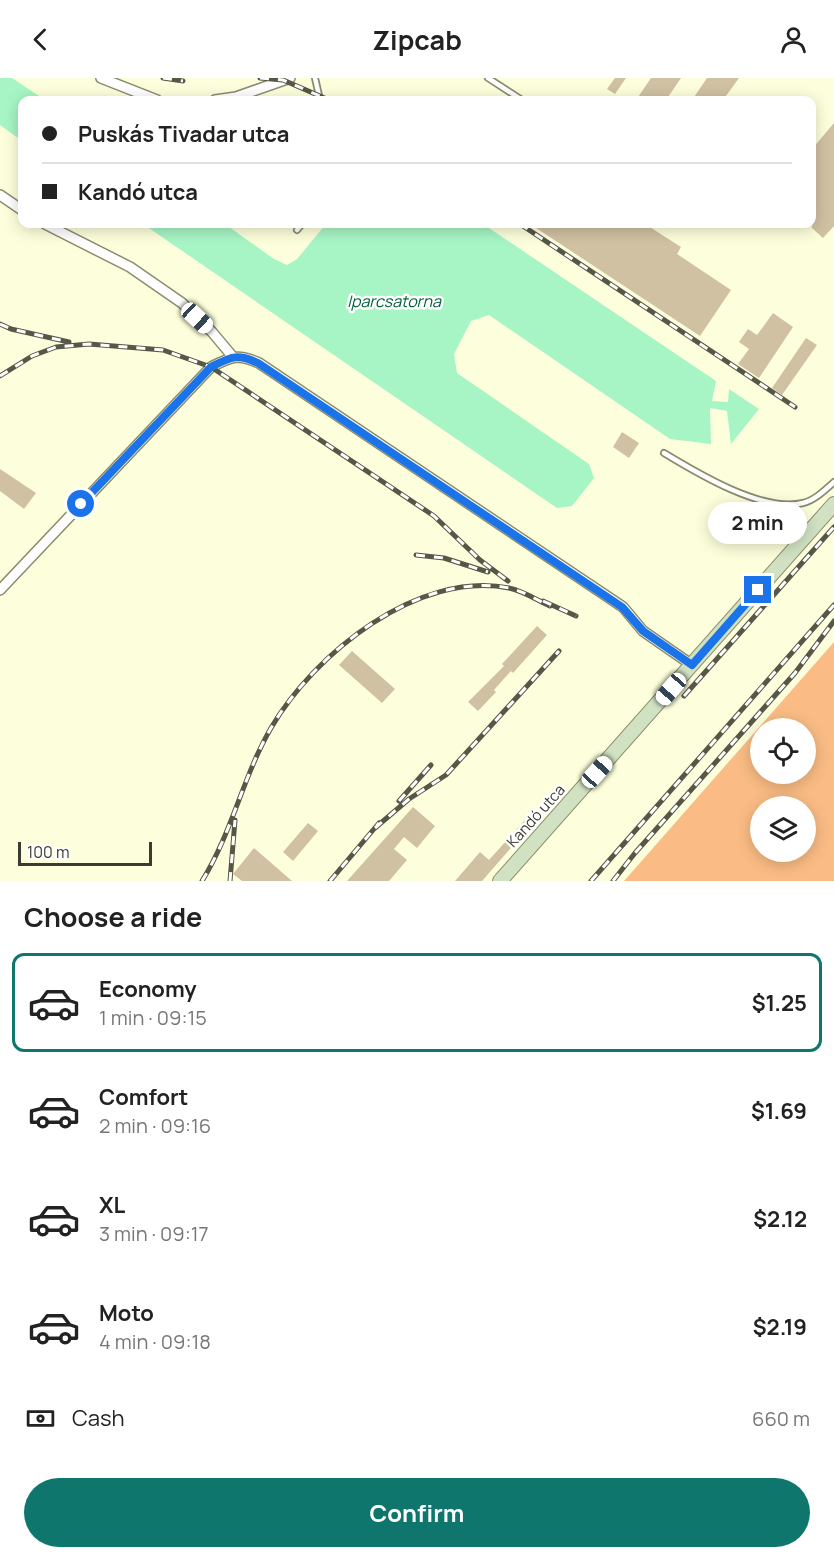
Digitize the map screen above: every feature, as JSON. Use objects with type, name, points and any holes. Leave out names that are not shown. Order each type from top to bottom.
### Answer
[{"type":"street","points":[[101,78],[147,96]]},
{"type":"street","points":[[239,96],[290,78]]},
{"type":"street","points":[[0,195],[18,207]]},
{"type":"street","points":[[53,228],[130,267],[182,303],[212,332],[233,357]]},
{"type":"street","points":[[0,590],[211,367],[233,357],[244,356],[278,376],[622,607],[643,631],[692,665]]},
{"type":"street","name":"Kandó utca","points":[[500,881],[834,504]]},
{"type":"lane","points":[[315,78],[319,96]]},
{"type":"lane","points":[[488,78],[516,96]]},
{"type":"lane","points":[[664,453],[719,485],[777,503],[794,505],[806,502],[834,482]]},
{"type":"shaded area","points":[[834,642],[834,881],[624,881],[750,738],[750,784],[816,784],[816,718],[767,718]]},
{"type":"water","points":[[0,78],[12,78],[39,96],[18,96],[18,138],[0,125]]},
{"type":"water","name":"Iparcsatorna","points":[[149,228],[231,228],[274,259],[287,265],[297,259],[323,228],[489,228],[716,381],[712,401],[728,402],[729,389],[759,409],[731,444],[727,411],[710,408],[711,444],[670,439],[489,315],[471,321],[454,354],[457,373],[589,464],[594,478],[572,506],[557,508]]},
{"type":"building","points":[[615,78],[626,78],[615,94],[607,89]]},
{"type":"building","points":[[651,78],[681,78],[669,96],[639,96]]},
{"type":"building","points":[[707,78],[739,78],[726,96],[695,96]]},
{"type":"building","points":[[834,123],[834,226],[823,238],[812,228],[816,228],[816,144]]},
{"type":"building","points":[[536,228],[651,228],[681,247],[677,254],[731,290],[700,336]]},
{"type":"building","points":[[773,313],[793,327],[759,378],[738,364],[749,349],[739,342],[748,329],[757,335]]},
{"type":"building","points":[[806,338],[817,345],[782,395],[772,388]]},
{"type":"building","points":[[622,432],[639,443],[629,458],[613,447]]},
{"type":"building","points":[[0,469],[36,493],[24,509],[0,491]]},
{"type":"building","points":[[537,626],[547,635],[513,673],[511,671],[478,711],[468,702],[504,666],[502,664]]},
{"type":"building","points":[[352,651],[395,689],[382,703],[339,665]]},
{"type":"building","points":[[413,807],[435,826],[417,848],[404,837],[394,849],[407,860],[389,881],[347,881]]},
{"type":"building","points":[[532,812],[538,817],[482,881],[455,881],[480,852],[489,860]]},
{"type":"building","points":[[308,823],[318,831],[293,861],[283,852]]},
{"type":"building","points":[[254,848],[292,881],[242,881],[233,874]]},
{"type":"railway","points":[[163,78],[183,81]]},
{"type":"railway","points":[[260,78],[283,80],[320,96]]},
{"type":"railway","points":[[526,228],[795,407]]},
{"type":"railway","points":[[0,324],[11,329],[69,342]]},
{"type":"railway","points":[[0,376],[32,356],[56,347],[89,344],[163,350],[211,367],[434,516],[480,560],[508,581]]},
{"type":"railway","points":[[684,696],[834,527]]},
{"type":"railway","points":[[416,555],[444,558],[488,572]]},
{"type":"railway","points":[[202,881],[222,844],[261,746],[271,728],[290,700],[341,646],[372,624],[405,605],[439,592],[474,586],[509,588],[525,593],[550,606]]},
{"type":"railway","points":[[543,601],[576,616]]},
{"type":"railway","points":[[591,881],[834,605]]},
{"type":"railway","points":[[613,881],[635,853],[795,673],[834,621]]},
{"type":"railway","points":[[375,828],[409,799],[446,775],[559,651]]},
{"type":"railway","points":[[399,801],[431,765]]},
{"type":"railway","points":[[230,881],[235,820]]},
{"type":"railway","points":[[330,881],[379,823]]},
{"type":"route","points":[[81,504],[211,367],[233,357],[244,356],[258,363],[622,607],[643,631],[692,665],[758,590]]}]
